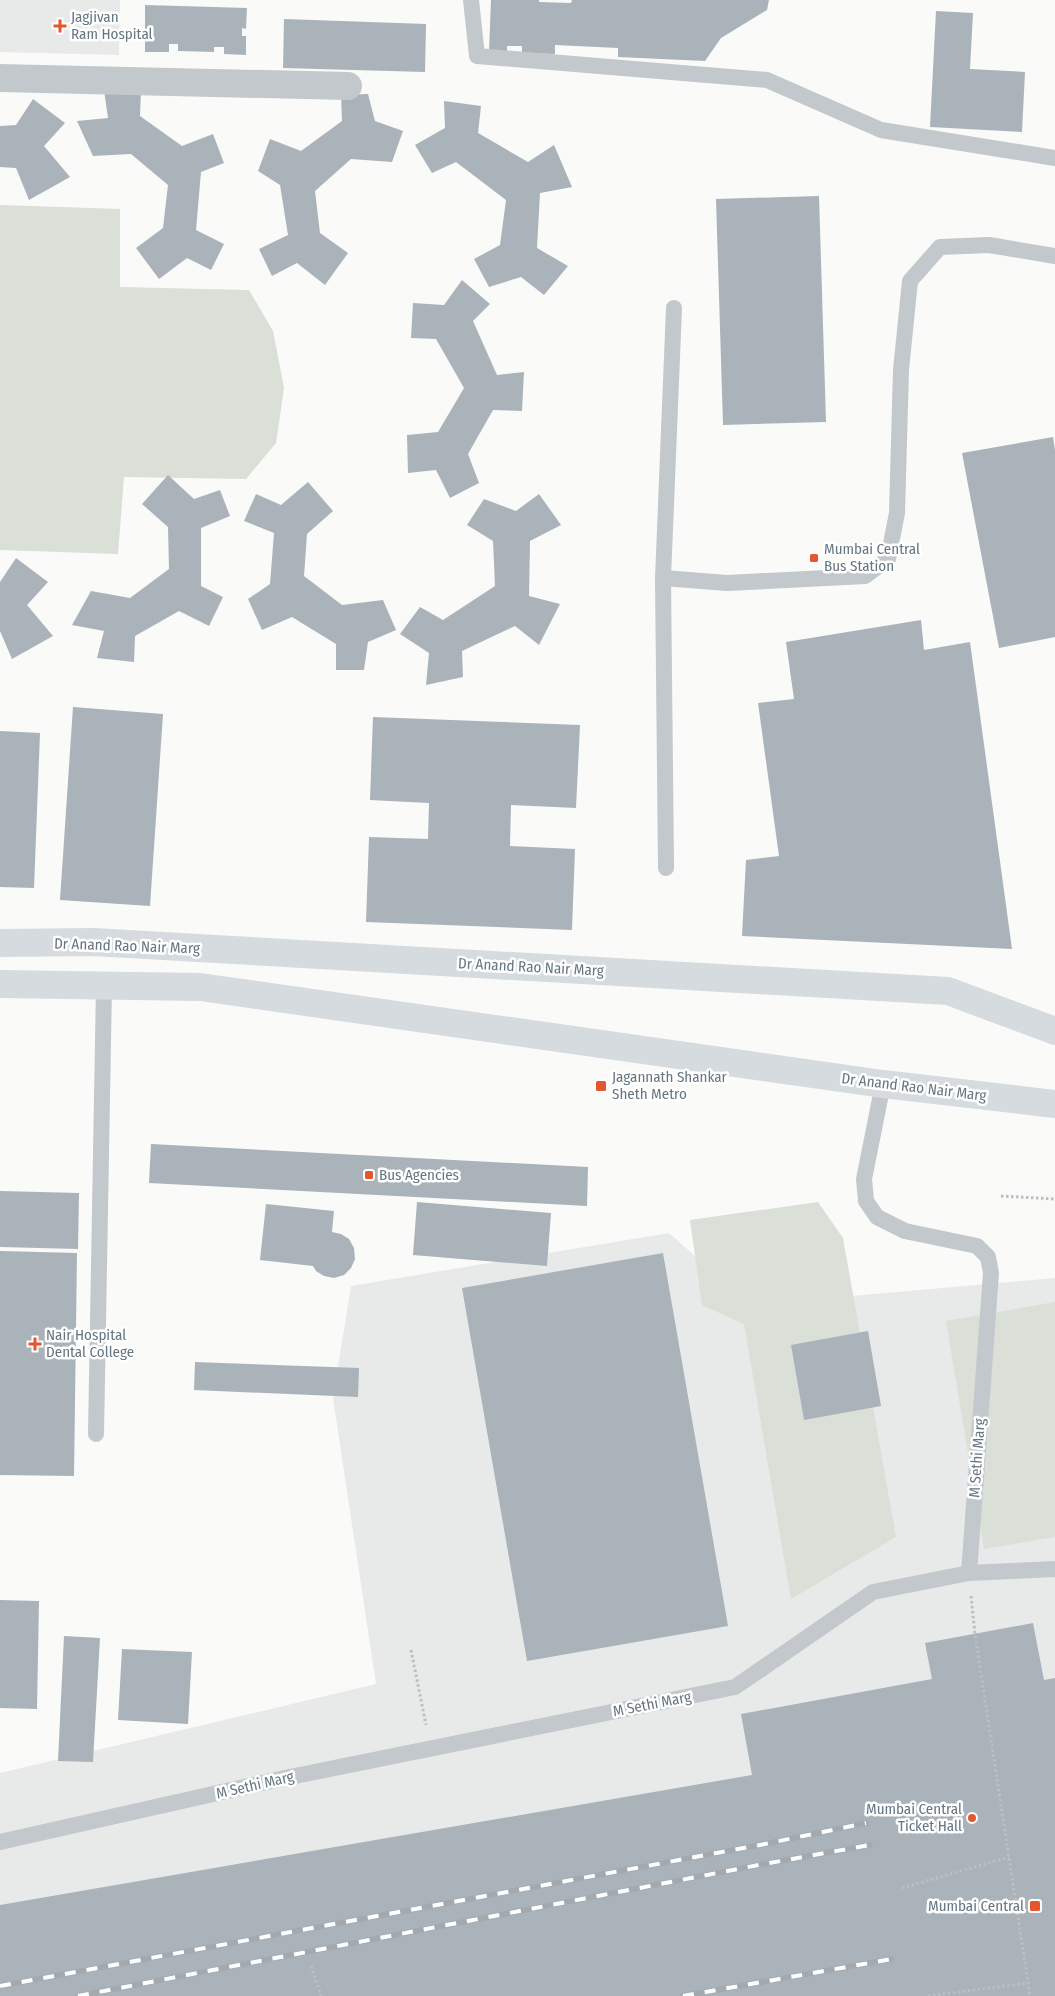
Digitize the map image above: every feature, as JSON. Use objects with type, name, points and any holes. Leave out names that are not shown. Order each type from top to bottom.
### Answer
[{"type":"main road","name":"Dr Anand Rao Nair Marg","points":[[0,943],[103,943],[948,991],[1055,1031]]},
{"type":"main road","name":"Dr Anand Rao Nair Marg","points":[[0,984],[200,987],[883,1084],[1055,1104]]},
{"type":"street","points":[[0,78],[348,86]]},
{"type":"lane","points":[[471,0],[477,56],[767,80],[880,130],[1055,158]]},
{"type":"lane","points":[[663,578],[727,583],[865,576],[888,559],[897,513],[900,370],[910,282],[940,247],[989,245],[1055,256]]},
{"type":"lane","points":[[666,868],[663,578],[674,308]]},
{"type":"lane","points":[[96,1434],[104,986]]},
{"type":"lane","name":"M Sethi Marg","points":[[0,1842],[280,1779],[734,1687],[873,1592],[969,1573],[991,1273],[988,1257],[977,1246],[905,1231],[877,1217],[866,1201],[864,1179],[883,1084]]},
{"type":"lane","points":[[969,1573],[1055,1569]]},
{"type":"path","points":[[1001,1196],[1055,1198]]},
{"type":"path","points":[[969,1573],[975,1634],[1030,1996]]},
{"type":"path","points":[[411,1650],[431,1748]]},
{"type":"path","points":[[902,1888],[1009,1858]]},
{"type":"path","points":[[311,1966],[321,1996]]},
{"type":"path","points":[[928,1996],[1028,1983]]},
{"type":"shaded area","name":"Jagjivan Ram Hospital","points":[[0,0],[120,0],[119,55],[0,52]]},
{"type":"shaded area","points":[[0,205],[120,209],[120,287],[249,290],[273,331],[284,388],[276,443],[246,479],[124,477],[118,554],[0,550]]},
{"type":"shaded area","points":[[818,1202],[843,1238],[896,1537],[791,1599],[744,1324],[702,1305],[690,1220]]},
{"type":"shaded area","points":[[669,1233],[750,1305],[1055,1278],[1055,1996],[0,1996],[0,1773],[376,1684],[333,1398],[351,1286]]},
{"type":"shaded area","points":[[1055,1302],[1055,1537],[984,1549],[946,1321]]},
{"type":"building","points":[[491,0],[539,0],[539,2],[571,3],[572,0],[769,0],[767,10],[721,38],[705,61],[618,57],[618,48],[555,45],[555,54],[522,53],[522,46],[507,46],[507,52],[489,52]]},
{"type":"building","points":[[145,5],[247,8],[246,29],[242,28],[242,36],[246,36],[246,55],[224,54],[224,47],[214,47],[214,52],[178,51],[178,44],[169,44],[169,52],[145,52]]},
{"type":"building","points":[[936,11],[973,13],[970,69],[1025,72],[1022,132],[930,127]]},
{"type":"building","points":[[284,19],[426,24],[425,72],[283,68]]},
{"type":"building","points":[[104,90],[141,90],[140,116],[182,146],[213,134],[224,163],[201,172],[196,230],[224,244],[211,270],[187,258],[159,279],[136,248],[163,228],[168,185],[131,154],[93,156],[77,121],[108,118]]},
{"type":"building","points":[[368,94],[375,121],[403,131],[392,162],[351,159],[315,191],[320,233],[348,253],[325,285],[297,263],[272,276],[259,249],[288,235],[280,185],[258,171],[270,139],[301,151],[342,121],[341,95]]},
{"type":"building","points":[[33,99],[65,123],[44,146],[70,177],[29,200],[16,168],[0,167],[0,126],[16,125]]},
{"type":"building","points":[[444,101],[481,106],[478,133],[528,162],[554,145],[572,187],[540,193],[537,248],[568,266],[544,295],[521,277],[489,287],[474,259],[500,245],[506,200],[456,162],[432,173],[415,145],[445,128]]},
{"type":"building","points":[[819,196],[826,422],[723,425],[716,199]]},
{"type":"building","points":[[462,280],[490,304],[473,321],[497,375],[524,372],[522,411],[493,410],[468,454],[479,483],[450,498],[436,470],[408,473],[407,435],[438,432],[464,388],[436,339],[411,338],[413,303],[444,305]]},
{"type":"building","points":[[1053,437],[1055,450],[1055,637],[999,648],[962,453]]},
{"type":"building","points":[[168,475],[194,499],[220,490],[230,516],[201,528],[201,586],[223,597],[209,626],[179,611],[135,636],[134,662],[97,658],[104,631],[72,625],[91,591],[130,598],[169,569],[168,527],[142,504]]},
{"type":"building","points":[[308,482],[333,511],[307,534],[304,576],[342,605],[383,600],[396,630],[368,642],[364,670],[336,670],[336,644],[292,617],[262,630],[248,599],[270,584],[274,533],[244,521],[256,494],[281,505]]},
{"type":"building","points":[[539,494],[561,525],[530,541],[529,596],[560,604],[539,645],[515,626],[462,651],[463,677],[426,685],[429,653],[400,634],[420,607],[443,620],[495,586],[493,541],[467,525],[484,499],[516,511]]},
{"type":"building","points":[[16,558],[48,582],[27,605],[53,636],[12,659],[0,631],[0,582]]},
{"type":"building","points":[[921,620],[924,650],[970,642],[1012,949],[742,936],[746,860],[779,856],[758,703],[794,699],[786,642]]},
{"type":"building","points":[[73,707],[163,714],[150,906],[60,900]]},
{"type":"building","points":[[373,717],[580,725],[576,808],[511,805],[510,846],[575,849],[572,930],[366,922],[369,837],[428,839],[429,803],[370,800]]},
{"type":"building","points":[[0,731],[40,733],[34,888],[0,887]]},
{"type":"building","name":"Bus Agencies","points":[[151,1144],[588,1167],[587,1206],[149,1183]]},
{"type":"building","points":[[0,1191],[79,1193],[78,1249],[0,1247]]},
{"type":"building","points":[[417,1202],[551,1213],[547,1266],[413,1255]]},
{"type":"building","points":[[266,1204],[334,1211],[332,1232],[341,1234],[349,1239],[354,1248],[355,1259],[351,1268],[344,1275],[334,1278],[324,1276],[316,1271],[313,1266],[260,1260]]},
{"type":"building","points":[[0,1251],[77,1253],[74,1476],[0,1475]]},
{"type":"building","points":[[663,1253],[728,1626],[527,1661],[462,1288]]},
{"type":"building","points":[[868,1331],[881,1406],[804,1420],[791,1345]]},
{"type":"building","points":[[195,1362],[359,1368],[358,1397],[194,1390]]},
{"type":"building","points":[[0,1600],[39,1601],[37,1709],[0,1708]]},
{"type":"building","points":[[1033,1623],[1044,1680],[1055,1678],[1055,1996],[0,1996],[0,1905],[752,1775],[741,1714],[932,1679],[925,1643]]},
{"type":"building","points":[[64,1636],[100,1638],[93,1762],[58,1761]]},
{"type":"building","points":[[122,1649],[192,1652],[188,1724],[118,1720]]},
{"type":"railway","points":[[0,1986],[760,1845],[866,1823]]},
{"type":"railway","points":[[78,1996],[870,1845]]},
{"type":"railway","points":[[683,1996],[892,1959]]},
{"type":"place","name":"Jagjivan Ram Hospital","points":[[60,26]]},
{"type":"place","name":"Mumbai Central Bus Station","points":[[814,558]]},
{"type":"place","name":"Jagannath Shankar Sheth Metro","points":[[601,1086]]},
{"type":"place","name":"Bus Agencies","points":[[369,1175]]},
{"type":"place","name":"Nair Hospital Dental College","points":[[35,1344]]},
{"type":"place","name":"Mumbai Central Ticket Hall","points":[[972,1818]]},
{"type":"place","name":"Mumbai Central","points":[[1035,1906]]}]
